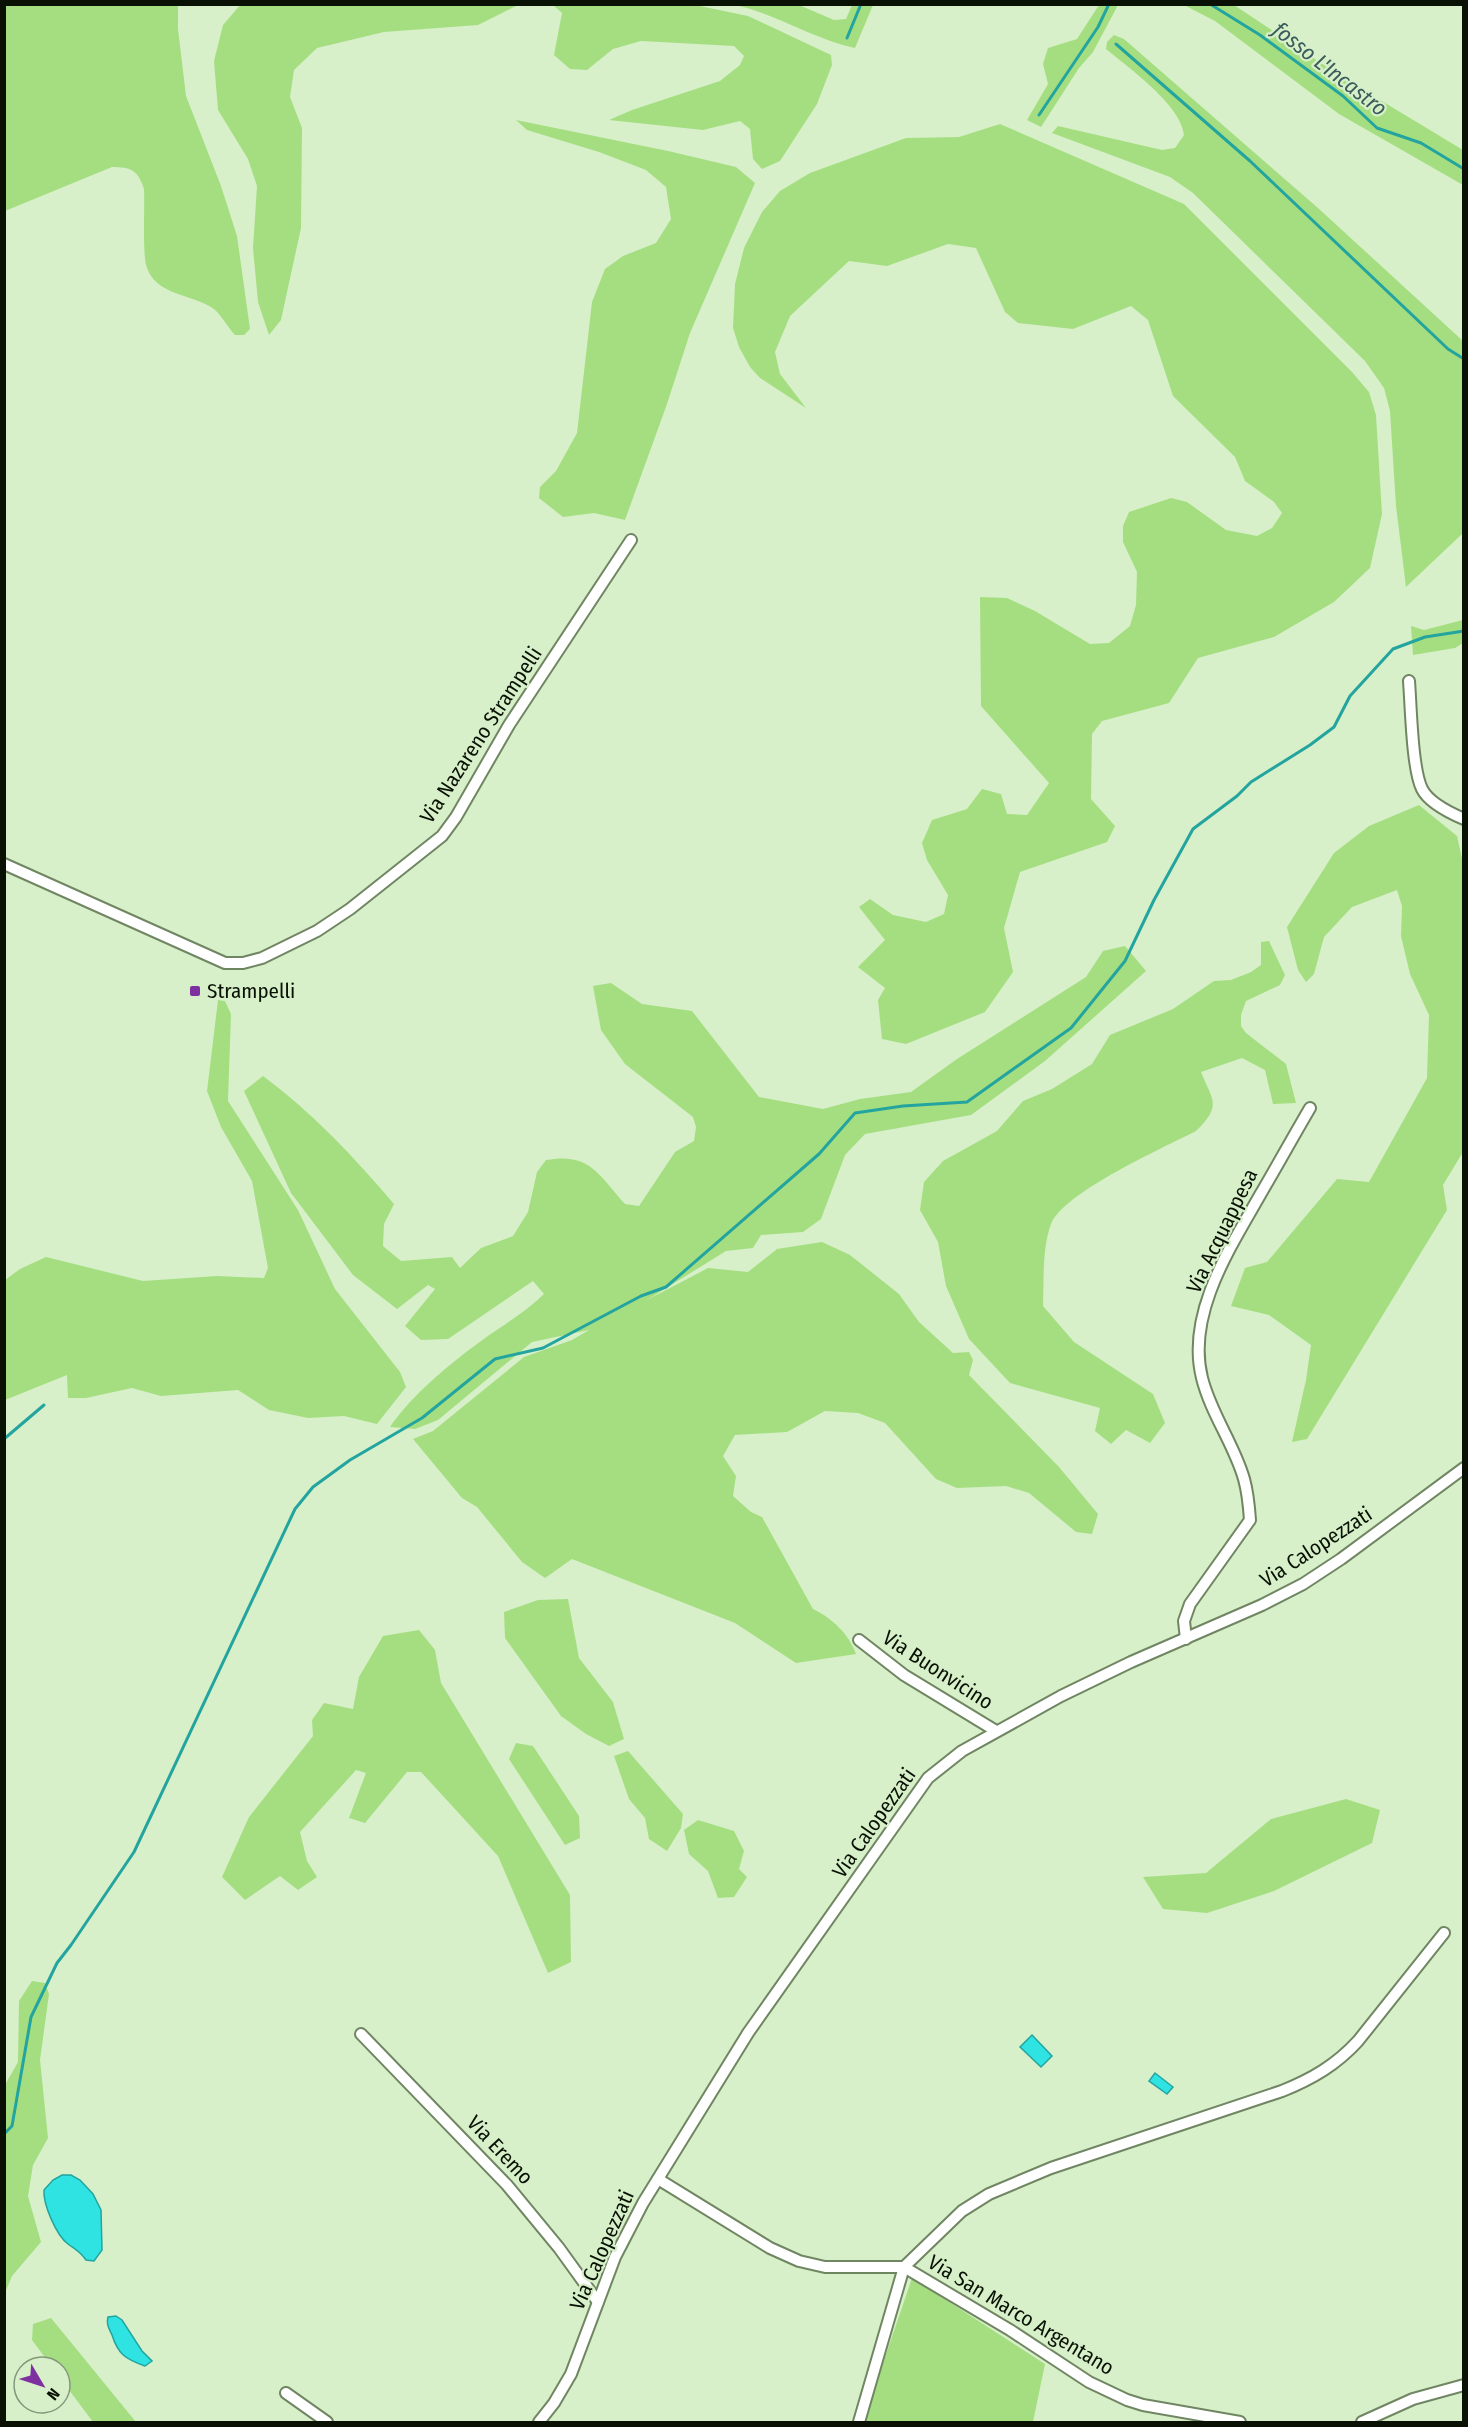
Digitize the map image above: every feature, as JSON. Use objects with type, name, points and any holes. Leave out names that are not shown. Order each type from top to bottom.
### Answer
[{"type":"street","name":"Via Nazareno Strampelli","points":[[4,864],[225,963],[250,962],[290,946],[350,909],[424,852],[445,832],[509,725],[631,540]]},
{"type":"street","points":[[1409,681],[1416,765],[1422,791],[1438,805],[1464,819]]},
{"type":"street","name":"Via Acquappesa","points":[[1186,1639],[1184,1621],[1190,1604],[1250,1520],[1244,1478],[1206,1393],[1201,1376],[1199,1348],[1202,1323],[1209,1296],[1226,1258],[1310,1108]]},
{"type":"street","name":"Via Calopezzati","points":[[539,2422],[554,2403],[571,2374],[624,2238],[658,2179],[748,2033],[852,1889],[918,1790],[948,1761],[996,1731],[1098,1677],[1262,1605],[1313,1578],[1464,1468]]},
{"type":"street","name":"Via Buonvicino","points":[[860,1640],[895,1669],[996,1731]]},
{"type":"street","points":[[860,2422],[904,2267],[962,2211],[1008,2186],[1069,2162],[1282,2091],[1325,2070],[1343,2057],[1361,2038],[1444,1933]]},
{"type":"street","name":"Via Eremo","points":[[362,2034],[507,2185],[559,2248],[598,2302]]},
{"type":"street","name":"Via San Marco Argentano","points":[[658,2179],[770,2248],[799,2261],[825,2267],[904,2267],[1010,2330],[1089,2382],[1127,2400],[1143,2405],[1240,2422]]},
{"type":"street","points":[[1362,2422],[1413,2399],[1464,2385]]},
{"type":"street","points":[[286,2393],[327,2422]]},
{"type":"green space","points":[[5,4],[178,5],[178,29],[186,96],[221,186],[237,236],[250,329],[244,335],[235,335],[211,307],[166,289],[152,277],[145,262],[144,189],[133,171],[112,167],[5,211]]},
{"type":"green space","points":[[241,4],[518,5],[478,25],[384,32],[317,48],[294,70],[290,97],[302,128],[301,228],[281,320],[269,335],[258,302],[253,248],[257,186],[248,159],[218,110],[214,61],[223,25]]},
{"type":"green space","points":[[553,5],[695,5],[748,16],[831,55],[832,65],[817,104],[780,161],[762,169],[753,159],[750,129],[740,121],[703,130],[609,120],[632,110],[720,81],[740,65],[744,56],[734,46],[641,41],[613,49],[587,70],[570,69],[554,55],[562,13]]},
{"type":"green space","points":[[735,5],[799,5],[834,20],[846,19],[852,5],[873,5],[855,48],[824,39],[766,14]]},
{"type":"green space","points":[[1099,5],[1118,5],[1093,52],[1079,68],[1041,127],[1027,120],[1048,84],[1043,64],[1048,48],[1077,39]]},
{"type":"green space","points":[[1184,5],[1234,5],[1342,77],[1463,150],[1463,185],[1339,114],[1215,21]]},
{"type":"green space","points":[[1114,35],[1124,39],[1318,208],[1463,341],[1463,533],[1406,587],[1396,506],[1390,411],[1384,388],[1365,361],[1193,193],[1170,177],[1052,133],[1058,126],[1162,150],[1175,148],[1184,135],[1181,123],[1164,100],[1106,49],[1107,42]]},
{"type":"green space","points":[[516,120],[736,167],[755,183],[690,333],[625,520],[594,513],[563,517],[539,498],[540,487],[556,471],[577,433],[592,302],[605,269],[623,256],[656,243],[671,219],[666,187],[646,170],[599,152],[527,130]]},
{"type":"green space","points":[[1000,124],[1184,204],[1352,372],[1369,392],[1376,415],[1382,514],[1370,568],[1334,602],[1274,637],[1198,658],[1169,703],[1102,721],[1092,734],[1091,799],[1115,826],[1107,842],[1020,872],[1004,928],[1013,972],[985,1012],[906,1044],[882,1039],[878,1000],[885,988],[858,967],[885,940],[859,907],[870,899],[893,915],[926,922],[944,914],[948,895],[927,860],[922,843],[932,820],[967,809],[982,789],[1001,794],[1007,814],[1027,815],[1049,783],[981,706],[980,597],[1007,598],[1035,611],[1090,644],[1109,643],[1130,626],[1136,605],[1137,572],[1123,542],[1123,526],[1129,512],[1171,498],[1187,502],[1226,530],[1257,536],[1272,528],[1282,513],[1274,502],[1245,481],[1235,457],[1173,396],[1148,320],[1131,306],[1073,329],[1018,323],[1005,312],[976,248],[948,244],[887,266],[849,261],[790,316],[775,352],[780,374],[806,408],[760,378],[750,367],[739,347],[733,328],[735,284],[744,248],[762,212],[780,191],[810,173],[906,138],[959,137]]},
{"type":"green space","points":[[1463,620],[1463,643],[1455,648],[1413,655],[1411,626],[1424,630]]},
{"type":"green space","points":[[1419,805],[1457,836],[1463,863],[1463,1152],[1443,1185],[1447,1210],[1307,1439],[1292,1442],[1306,1380],[1311,1345],[1269,1315],[1231,1306],[1245,1268],[1267,1262],[1337,1179],[1369,1182],[1427,1078],[1429,1015],[1410,974],[1401,936],[1402,906],[1397,890],[1352,907],[1324,937],[1314,974],[1306,982],[1298,970],[1287,927],[1334,853],[1369,826]]},
{"type":"green space","points":[[1269,941],[1285,975],[1280,985],[1246,1001],[1241,1015],[1241,1026],[1246,1033],[1286,1064],[1296,1103],[1273,1104],[1265,1070],[1242,1058],[1201,1072],[1213,1102],[1210,1115],[1196,1131],[1139,1159],[1094,1185],[1074,1198],[1051,1224],[1045,1254],[1043,1306],[1074,1342],[1153,1394],[1165,1423],[1150,1443],[1126,1430],[1111,1444],[1095,1431],[1100,1408],[1010,1383],[969,1339],[946,1286],[938,1242],[920,1210],[924,1182],[943,1161],[997,1131],[1023,1101],[1052,1089],[1092,1064],[1110,1035],[1173,1009],[1214,981],[1231,980],[1251,972],[1261,965],[1261,942]]},
{"type":"green space","points":[[1125,946],[1146,971],[1045,1061],[971,1115],[865,1134],[845,1155],[821,1219],[803,1232],[761,1235],[753,1248],[726,1251],[647,1300],[708,1268],[748,1272],[777,1249],[822,1242],[850,1255],[899,1294],[919,1322],[953,1353],[969,1352],[973,1360],[969,1375],[1059,1467],[1098,1514],[1092,1534],[1076,1532],[1029,1493],[1006,1486],[957,1488],[936,1479],[885,1423],[858,1413],[825,1411],[787,1432],[735,1435],[723,1456],[736,1476],[733,1496],[751,1512],[762,1517],[813,1609],[839,1627],[856,1654],[796,1663],[735,1623],[572,1559],[545,1578],[522,1562],[477,1507],[462,1498],[413,1439],[433,1431],[524,1357],[572,1340],[589,1330],[532,1342],[438,1420],[415,1429],[390,1427],[419,1393],[442,1372],[544,1294],[533,1281],[448,1339],[421,1340],[405,1326],[435,1289],[428,1285],[397,1309],[353,1275],[291,1193],[244,1091],[263,1076],[316,1120],[364,1170],[394,1204],[384,1224],[383,1246],[401,1261],[452,1257],[460,1268],[481,1248],[513,1236],[528,1212],[537,1172],[546,1160],[561,1158],[583,1163],[600,1175],[625,1204],[639,1206],[675,1152],[694,1141],[696,1127],[693,1117],[625,1064],[601,1030],[593,986],[611,983],[642,1004],[692,1011],[759,1097],[823,1109],[860,1099],[911,1092],[957,1059],[1086,977],[1103,951]]},
{"type":"green space","points":[[218,1000],[225,1001],[231,1014],[228,1101],[298,1210],[335,1289],[400,1372],[406,1387],[377,1424],[344,1416],[308,1418],[269,1410],[238,1390],[161,1396],[132,1388],[86,1398],[68,1398],[67,1375],[5,1400],[5,1280],[20,1269],[46,1257],[143,1281],[217,1276],[264,1278],[268,1268],[252,1181],[221,1127],[207,1091]]},
{"type":"green space","points":[[568,1599],[579,1658],[613,1702],[624,1739],[609,1746],[586,1734],[561,1716],[505,1638],[504,1612],[538,1600]]},
{"type":"green space","points":[[419,1630],[435,1650],[441,1683],[570,1895],[571,1962],[548,1973],[498,1856],[421,1772],[407,1772],[365,1823],[349,1818],[366,1773],[356,1770],[300,1832],[307,1861],[317,1877],[298,1890],[280,1876],[245,1900],[222,1877],[249,1817],[313,1736],[312,1720],[324,1703],[353,1709],[359,1677],[383,1636]]},
{"type":"green space","points":[[516,1743],[533,1746],[579,1816],[580,1838],[565,1845],[509,1759]]},
{"type":"green space","points":[[628,1751],[683,1814],[681,1828],[667,1851],[649,1839],[645,1818],[629,1799],[614,1756]]},
{"type":"green space","points":[[1346,1799],[1380,1810],[1372,1843],[1274,1891],[1207,1913],[1163,1909],[1143,1877],[1206,1873],[1271,1819]]},
{"type":"green space","points":[[698,1820],[734,1831],[744,1851],[739,1869],[747,1877],[734,1897],[718,1898],[708,1871],[689,1854],[684,1830]]},
{"type":"green space","points":[[32,1981],[45,1983],[49,1994],[40,2060],[48,2138],[33,2165],[28,2196],[41,2242],[12,2276],[5,2293],[5,2085],[18,2062],[19,2001]]},
{"type":"green space","points":[[912,2278],[1045,2364],[1033,2422],[863,2422]]},
{"type":"green space","points":[[51,2318],[136,2422],[93,2422],[72,2394],[72,2355],[43,2355],[32,2340],[33,2324]]},
{"type":"water","points":[[1032,2035],[1052,2056],[1041,2067],[1020,2047]]},
{"type":"water","points":[[1155,2073],[1173,2087],[1167,2094],[1149,2081]]},
{"type":"water","points":[[62,2175],[71,2175],[80,2180],[93,2194],[101,2210],[102,2250],[94,2261],[86,2260],[63,2240],[48,2211],[44,2190],[53,2180]]},
{"type":"water","points":[[116,2316],[122,2320],[142,2351],[152,2361],[145,2366],[127,2358],[117,2347],[107,2322],[108,2317]]},
{"type":"waterway","points":[[847,38],[861,4]]},
{"type":"waterway","points":[[1039,115],[1098,27],[1109,4]]},
{"type":"waterway","name":"fosso L'Incastro","points":[[1210,4],[1260,35],[1343,96],[1377,128],[1421,143],[1464,169]]},
{"type":"waterway","points":[[1116,44],[1250,161],[1448,349],[1464,359]]},
{"type":"waterway","points":[[4,2134],[12,2126],[31,2017],[57,1963],[134,1852],[295,1509],[313,1487],[350,1460],[422,1418],[495,1359],[543,1348],[641,1296],[666,1287],[819,1154],[855,1113],[903,1106],[967,1102],[1071,1028],[1125,961],[1154,900],[1193,829],[1237,796],[1251,782],[1334,727],[1350,696],[1393,649],[1425,637],[1464,631]]},
{"type":"waterway","points":[[4,1439],[44,1405]]},
{"type":"place","name":"Strampelli","points":[[195,991]]}]
